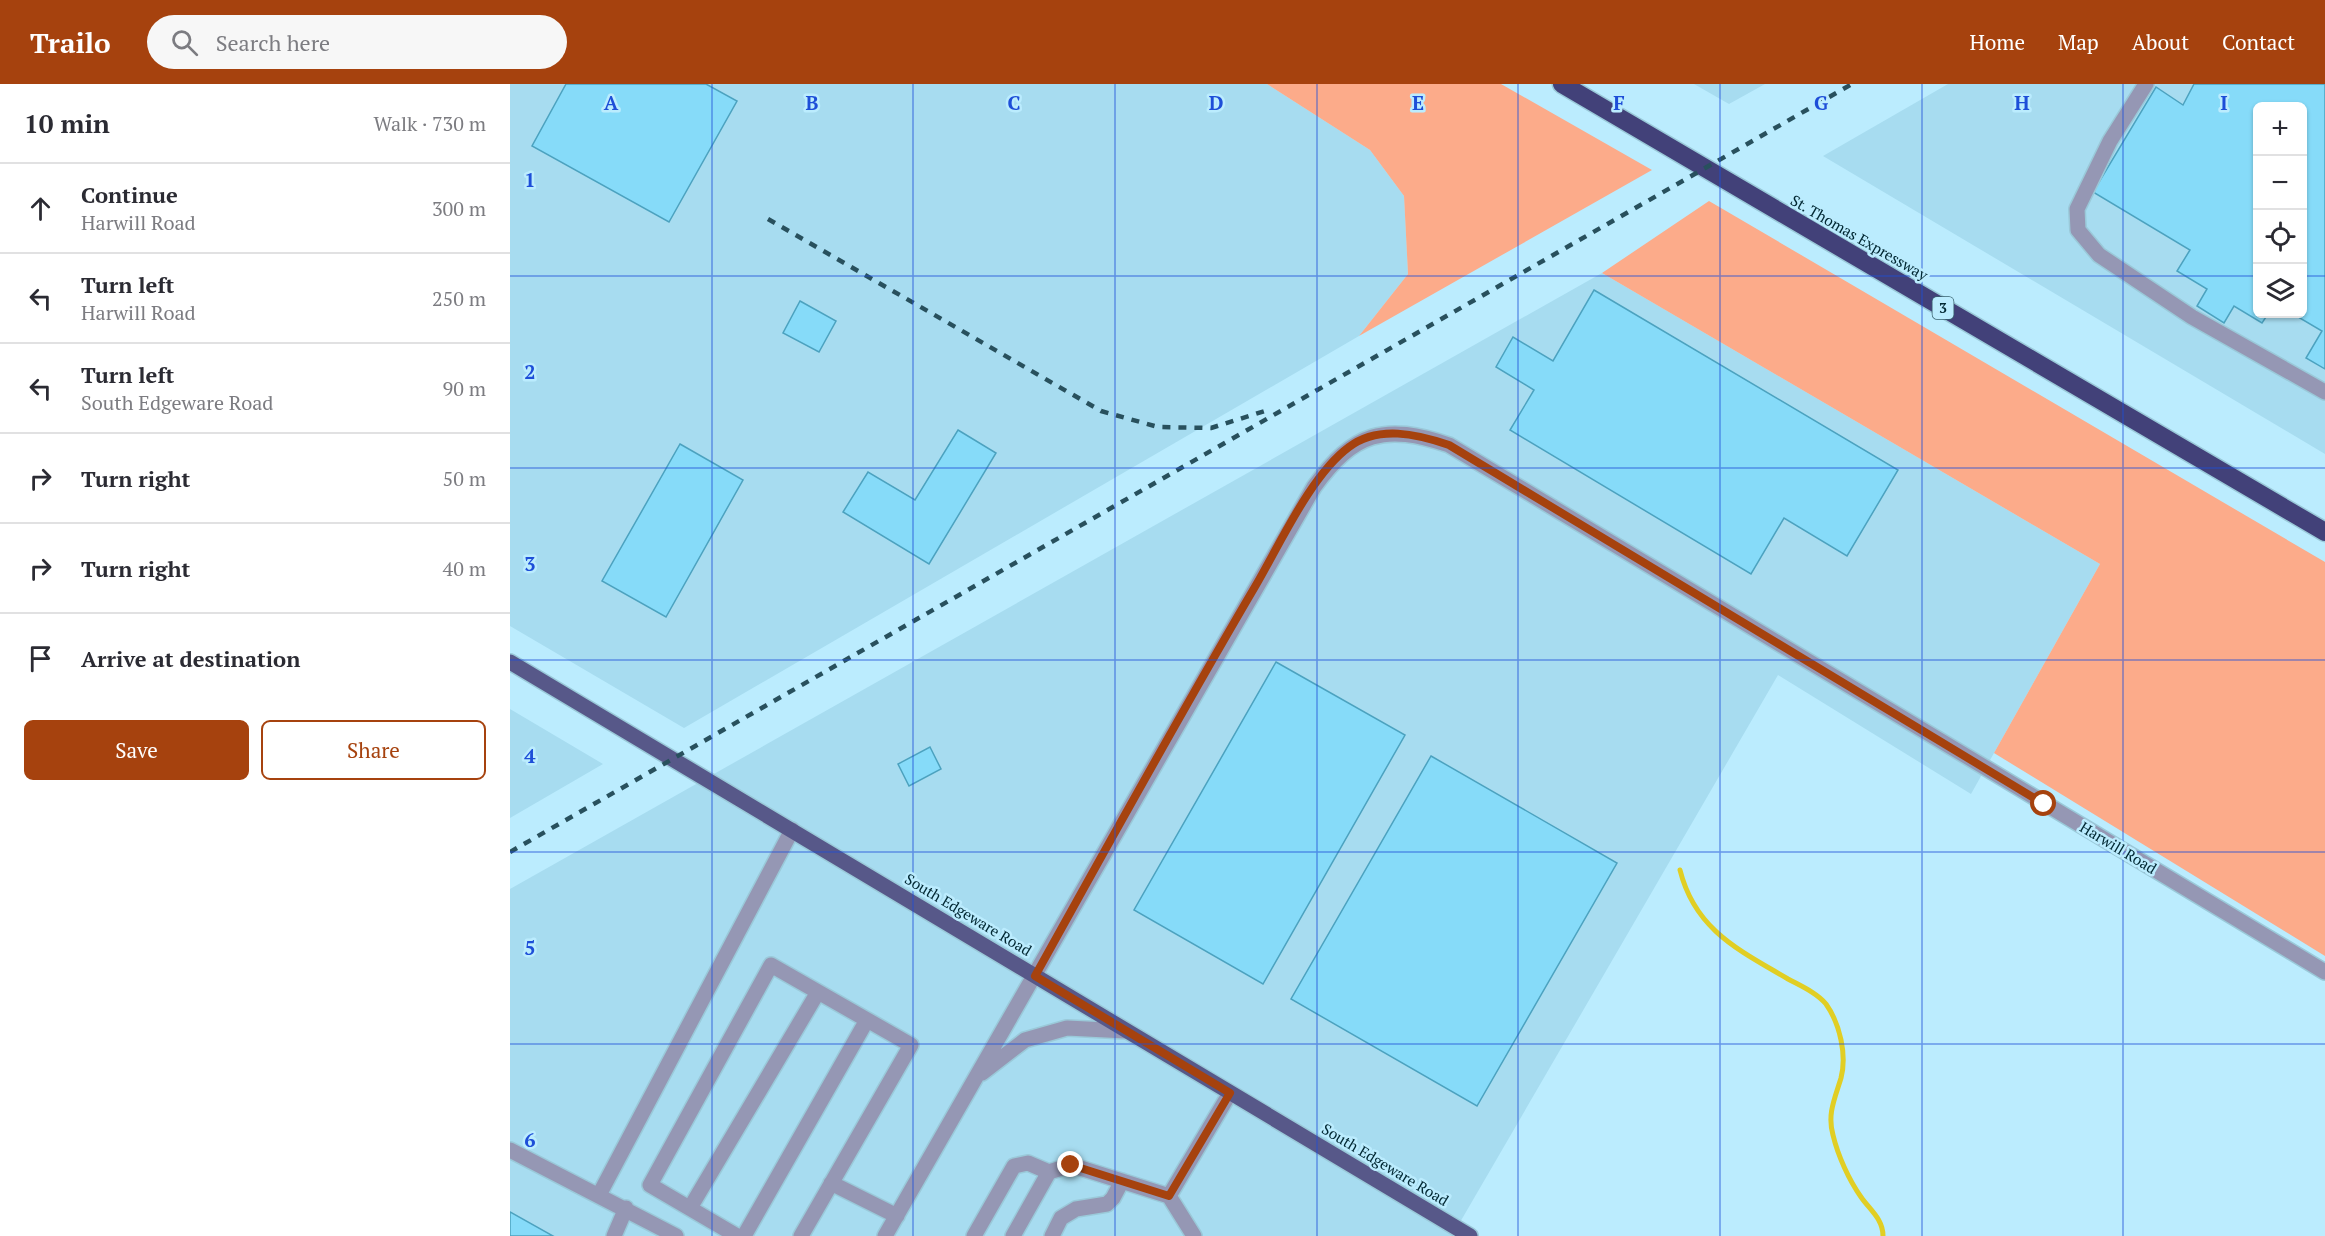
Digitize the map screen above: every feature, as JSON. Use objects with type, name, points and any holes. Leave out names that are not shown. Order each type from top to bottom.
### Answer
[{"type":"highway","name":"St. Thomas Expressway","points":[[1562,84],[2325,532]]},
{"type":"main road","name":"South Edgeware Road","points":[[510,662],[1470,1236]]},
{"type":"street","points":[[2146,84],[2110,141],[2077,209],[2078,230],[2099,255],[2192,317],[2325,392]]},
{"type":"street","name":"Harwill Road","points":[[885,1236],[1035,976],[1225,638],[1314,487],[1332,461],[1351,446],[1370,437],[1393,434],[1419,435],[1449,445],[2325,972]]},
{"type":"street","points":[[599,1195],[792,830]]},
{"type":"street","points":[[737,1236],[650,1185],[771,965],[910,1045],[801,1236]]},
{"type":"street","points":[[690,1208],[818,992]]},
{"type":"street","points":[[744,1236],[867,1020]]},
{"type":"street","points":[[977,1076],[1025,1040],[1067,1028],[1126,1030]]},
{"type":"street","points":[[1169,1196],[1230,1093]]},
{"type":"street","points":[[510,1150],[626,1208],[676,1236]]},
{"type":"street","points":[[974,1236],[1014,1166],[1028,1163],[1049,1172],[1071,1165],[1169,1196],[1194,1236]]},
{"type":"street","points":[[1013,1236],[1049,1172]]},
{"type":"street","points":[[1052,1236],[1061,1218],[1076,1209],[1107,1204],[1122,1181]]},
{"type":"street","points":[[831,1183],[897,1216]]},
{"type":"street","points":[[614,1236],[626,1208]]},
{"type":"shaded area","points":[[510,84],[1267,84],[1370,150],[1404,196],[1408,274],[1359,336],[684,728],[510,626]]},
{"type":"shaded area","points":[[1267,84],[1501,84],[1652,170],[1359,336],[1408,274],[1404,196],[1370,150]]},
{"type":"shaded area","points":[[1694,84],[1765,84],[1729,104]]},
{"type":"shaded area","points":[[1948,84],[2325,84],[2325,454],[1823,156]]},
{"type":"shaded area","points":[[1709,201],[2325,562],[2325,956],[1994,753],[2100,564],[1602,273]]},
{"type":"shaded area","points":[[1602,273],[2100,564],[1971,794],[1778,675],[1452,1236],[510,1236],[510,889]]},
{"type":"shaded area","points":[[510,709],[603,764],[510,818]]},
{"type":"building","points":[[566,84],[706,84],[737,101],[669,222],[532,146]]},
{"type":"building","points":[[2194,84],[2325,84],[2325,369],[2306,358],[2322,331],[2300,318],[2307,318],[2307,102],[2253,102],[2253,318],[2234,306],[2224,323],[2197,306],[2207,289],[2177,271],[2190,250],[2093,192],[2156,87],[2183,105]]},
{"type":"building","points":[[1594,290],[1898,470],[1847,556],[1784,518],[1751,574],[1510,430],[1534,390],[1496,367],[1513,337],[1553,361]]},
{"type":"building","points":[[800,301],[836,321],[819,352],[783,333]]},
{"type":"building","points":[[2254,318],[2265,318],[2262,323]]},
{"type":"building","points":[[958,430],[996,453],[929,564],[843,512],[868,472],[915,500]]},
{"type":"building","points":[[680,444],[743,480],[666,617],[602,581]]},
{"type":"building","points":[[1276,662],[1405,735],[1263,984],[1134,910]]},
{"type":"building","points":[[930,747],[941,769],[909,786],[898,764]]},
{"type":"building","points":[[1431,756],[1617,863],[1477,1106],[1291,999]]},
{"type":"building","points":[[510,1212],[553,1236],[510,1236]]},
{"type":"waterway","points":[[1680,870],[1696,908],[1721,936],[1736,948],[1813,993],[1826,1004],[1831,1012],[1843,1050],[1843,1069],[1831,1113],[1831,1127],[1848,1175],[1881,1225],[1883,1236]]},
{"type":"railway","points":[[510,852],[1852,84]]},
{"type":"railway","points":[[768,219],[1101,411],[1158,427],[1211,428],[1271,409]]},
{"type":"route","points":[[1071,1165],[1169,1196],[1230,1093],[1035,976],[1225,638],[1314,487],[1332,461],[1351,446],[1370,437],[1393,434],[1419,435],[1449,445],[2044,804]]}]
